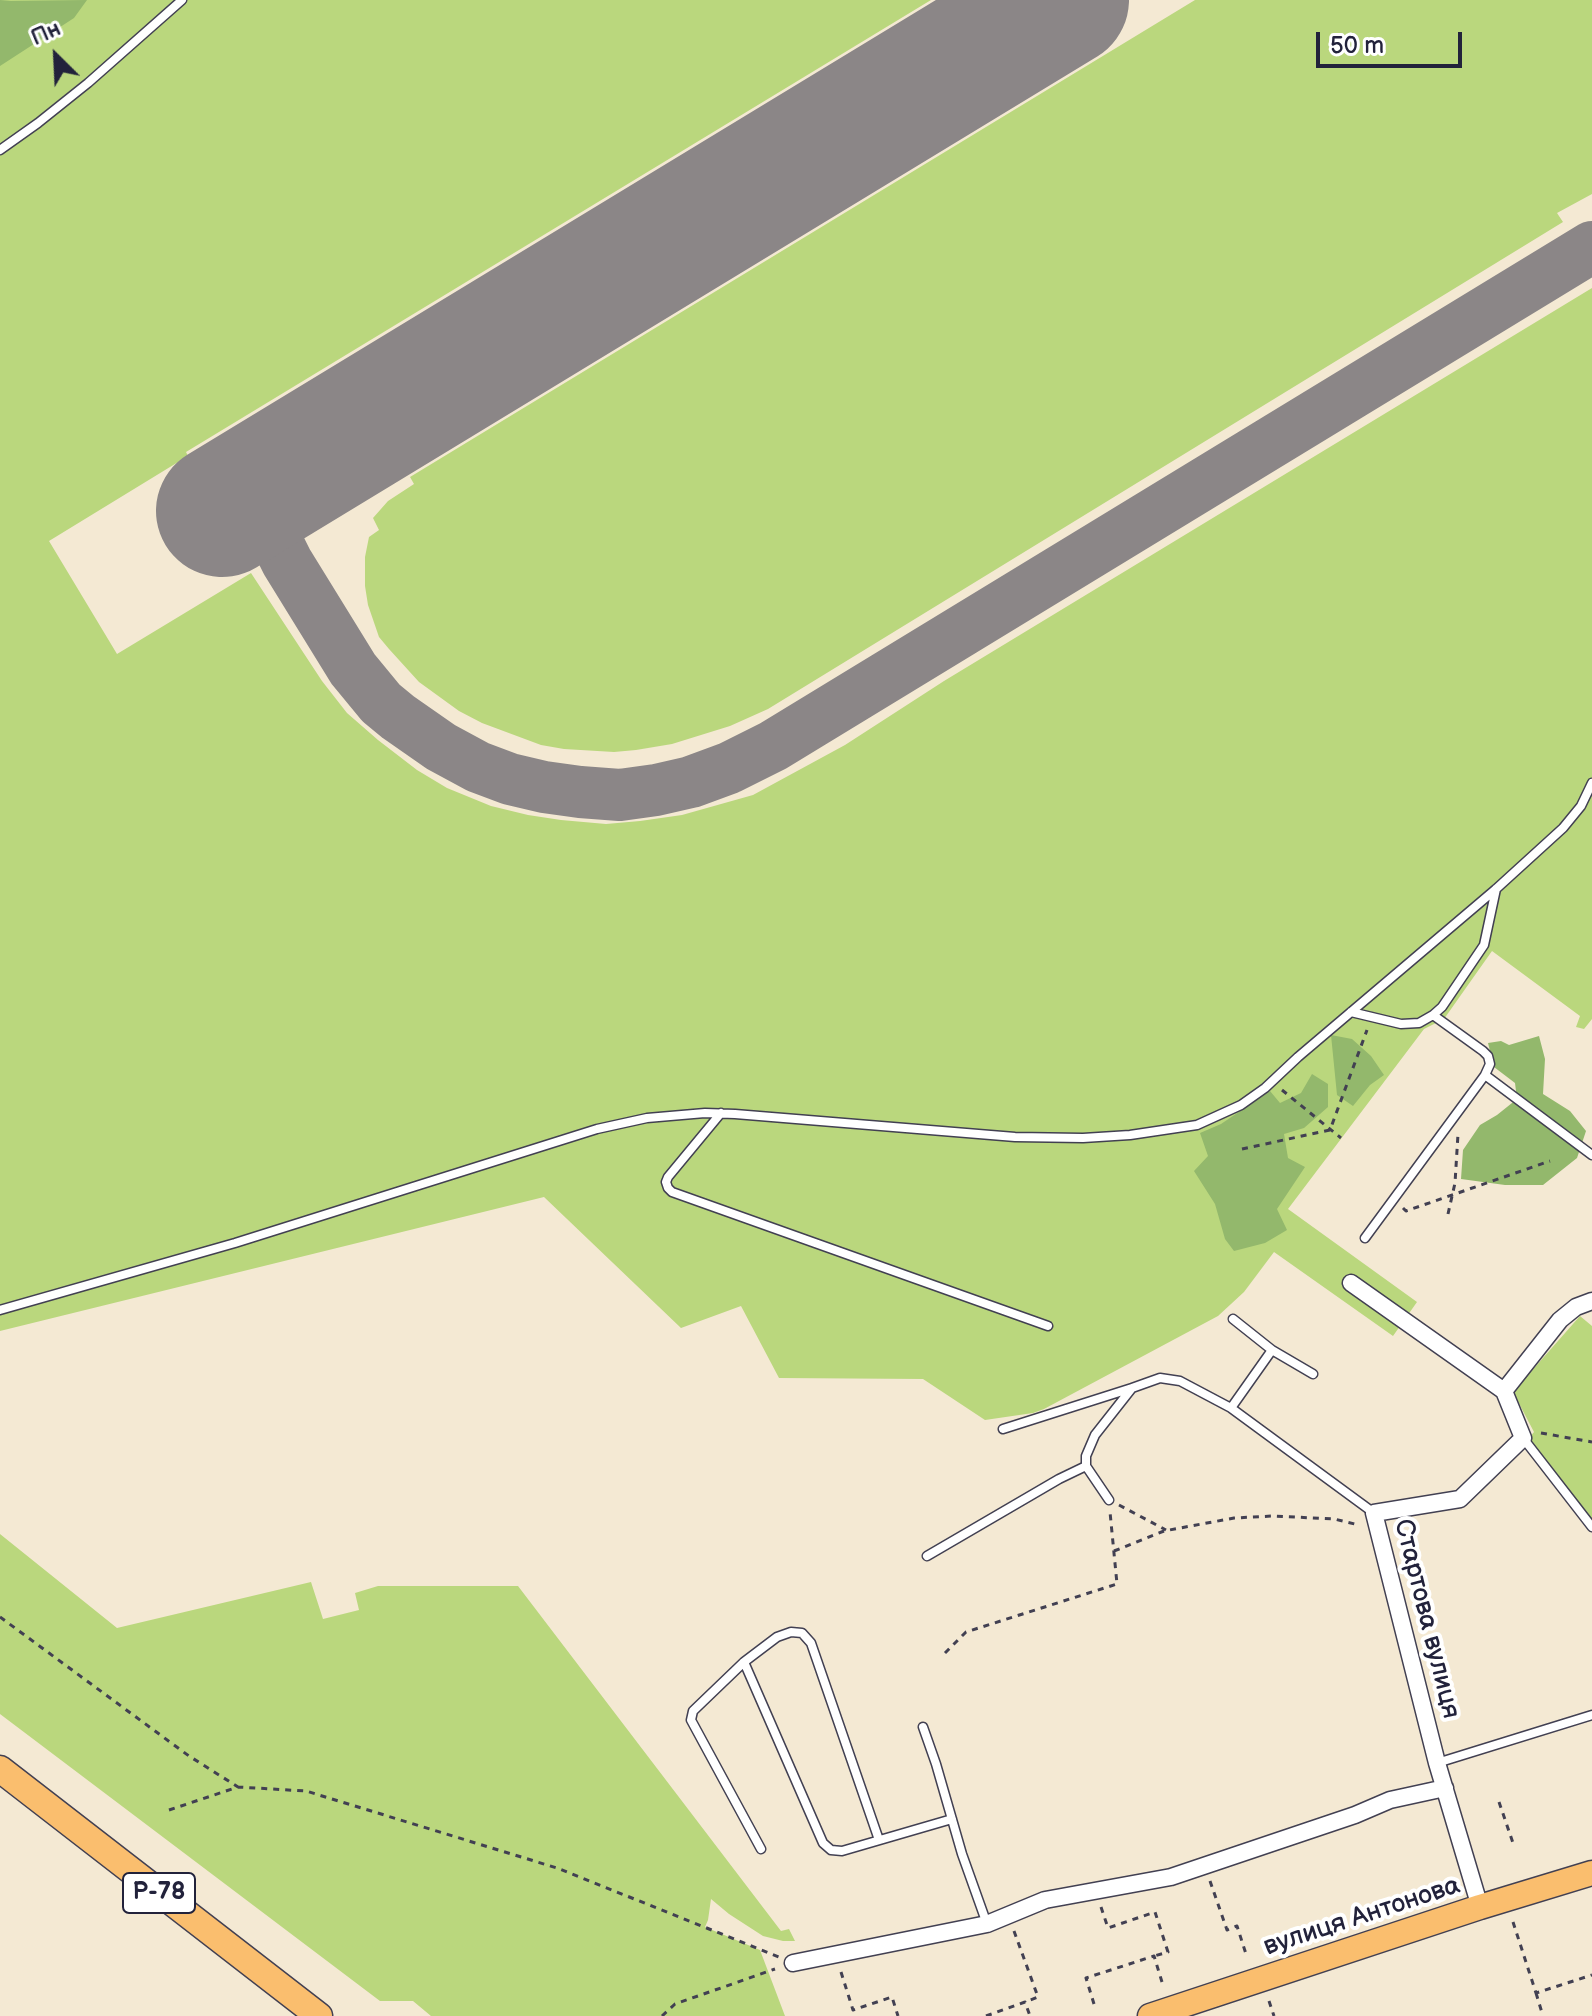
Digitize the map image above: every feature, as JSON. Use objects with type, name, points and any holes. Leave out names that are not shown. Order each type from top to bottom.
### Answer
[{"type":"highway","name":"Р-78","points":[[0,1769],[319,2016]]},
{"type":"main road","name":"вулиця Антонова","points":[[1150,2016],[1592,1873]]},
{"type":"street","points":[[1351,1283],[1504,1391],[1523,1438]]},
{"type":"street","points":[[1504,1391],[1560,1320],[1576,1307],[1592,1301]]},
{"type":"street","name":"Стартова вулиця","points":[[1480,1907],[1437,1763],[1376,1521],[1460,1499],[1523,1438]]},
{"type":"street","points":[[793,1963],[987,1924],[1045,1900],[1171,1877],[1355,1815],[1390,1800],[1445,1788]]},
{"type":"lane","points":[[0,150],[88,83],[182,0]]},
{"type":"lane","points":[[0,1310],[235,1243],[619,1123],[676,1115],[721,1113],[1015,1137],[1083,1138],[1197,1125],[1241,1105],[1272,1081],[1496,889],[1563,828],[1581,806],[1592,783]]},
{"type":"lane","points":[[1351,1012],[1401,1024],[1419,1023],[1433,1015],[1442,1007],[1484,945],[1496,889]]},
{"type":"lane","points":[[1365,1238],[1490,1064],[1488,1056],[1433,1015]]},
{"type":"lane","points":[[1485,1075],[1592,1155]]},
{"type":"lane","points":[[721,1113],[668,1177],[666,1182],[672,1192],[1048,1326]]},
{"type":"lane","points":[[1233,1319],[1272,1350],[1313,1374]]},
{"type":"lane","points":[[1231,1408],[1272,1350]]},
{"type":"lane","points":[[1003,1429],[1160,1378],[1180,1381],[1231,1408],[1376,1521]]},
{"type":"lane","points":[[1109,1500],[1086,1466],[1086,1456],[1095,1435],[1132,1388]]},
{"type":"lane","points":[[1523,1438],[1592,1527]]},
{"type":"lane","points":[[927,1556],[1086,1466]]},
{"type":"lane","points":[[761,1849],[691,1720],[693,1711],[744,1662],[777,1637],[791,1632],[802,1633],[811,1643],[879,1840]]},
{"type":"lane","points":[[744,1662],[823,1843],[831,1850],[842,1851],[952,1819]]},
{"type":"lane","points":[[1437,1763],[1592,1715]]},
{"type":"lane","points":[[923,1727],[987,1924]]},
{"type":"path","points":[[1330,1130],[1372,1017]]},
{"type":"path","points":[[1272,1081],[1341,1138]]},
{"type":"path","points":[[1448,1214],[1455,1183],[1460,1108]]},
{"type":"path","points":[[1242,1149],[1330,1130]]},
{"type":"path","points":[[1392,1201],[1406,1211],[1550,1161]]},
{"type":"path","points":[[1513,1413],[1534,1432],[1592,1442]]},
{"type":"path","points":[[1109,1500],[1167,1531]]},
{"type":"path","points":[[945,1653],[966,1632],[1117,1584],[1109,1500]]},
{"type":"path","points":[[1114,1551],[1167,1531],[1234,1518],[1273,1516],[1376,1521]]},
{"type":"path","points":[[0,1617],[189,1756],[238,1787]]},
{"type":"path","points":[[169,1810],[238,1787],[306,1791],[557,1868],[793,1963]]},
{"type":"path","points":[[1499,1802],[1513,1843]]},
{"type":"path","points":[[1205,1866],[1227,1930],[1237,1926],[1246,1954]]},
{"type":"path","points":[[1094,2004],[1086,1978],[1168,1952],[1155,1912],[1108,1928],[1096,1891]]},
{"type":"path","points":[[986,2016],[1038,1997],[1009,1915]]},
{"type":"path","points":[[1513,1922],[1543,2016]]},
{"type":"path","points":[[836,1955],[853,2010],[892,1997],[898,2016]]},
{"type":"path","points":[[1154,1956],[1162,1982]]},
{"type":"path","points":[[662,2016],[675,2004],[793,1963]]},
{"type":"path","points":[[1536,1993],[1592,1975]]},
{"type":"path","points":[[1268,1998],[1274,2016]]},
{"type":"path","points":[[1025,2002],[1030,2016]]},
{"type":"green space","points":[[0,0],[931,0],[186,452],[188,456],[49,541],[117,654],[251,573],[322,681],[347,713],[417,770],[447,788],[491,806],[528,815],[606,824],[640,821],[682,815],[753,795],[845,745],[944,681],[1592,288],[1592,1019],[1584,1029],[1576,1027],[1580,1016],[1492,951],[1444,1019],[1424,1029],[1288,1209],[1417,1302],[1393,1336],[1274,1252],[1244,1292],[1218,1316],[1044,1409],[985,1420],[923,1379],[779,1378],[741,1306],[681,1328],[544,1197],[0,1331]]},
{"type":"green space","points":[[0,0],[87,0],[74,18],[0,66]]},
{"type":"green space","points":[[1195,0],[1592,0],[1592,194],[1557,213],[1563,222],[768,709],[730,726],[672,744],[636,750],[614,752],[541,745],[459,711],[419,682],[379,637],[368,605],[365,557],[369,537],[379,530],[373,518],[388,501],[414,484],[410,477]]},
{"type":"green space","points":[[1331,1035],[1352,1039],[1371,1056],[1384,1075],[1370,1085],[1353,1106],[1337,1095]]},
{"type":"green space","points":[[1539,1036],[1545,1059],[1543,1094],[1570,1111],[1586,1131],[1577,1158],[1543,1185],[1505,1185],[1461,1179],[1463,1150],[1480,1125],[1517,1099],[1515,1083],[1494,1067],[1488,1043],[1501,1041],[1509,1045]]},
{"type":"green space","points":[[1312,1074],[1328,1084],[1328,1107],[1304,1128],[1284,1134],[1288,1158],[1305,1167],[1277,1209],[1287,1230],[1265,1243],[1234,1251],[1225,1239],[1215,1204],[1194,1171],[1208,1156],[1200,1133],[1221,1124],[1270,1091],[1280,1103],[1301,1093]]},
{"type":"green space","points":[[1580,1316],[1592,1326],[1592,1527],[1526,1442],[1534,1432],[1513,1392]]},
{"type":"green space","points":[[0,1534],[117,1628],[311,1582],[323,1619],[359,1610],[355,1593],[378,1586],[518,1586],[781,1931],[789,1929],[795,1941],[763,1936],[711,1899],[705,1927],[760,1950],[785,2016],[431,2016],[413,2001],[380,2001],[0,1714]]},
{"type":"taxiway","points":[[337,441],[296,477],[280,499],[276,527],[279,546],[353,669],[381,703],[441,747],[478,767],[510,779],[580,792],[620,795],[656,790],[691,782],[729,768],[773,746],[1592,247]]},
{"type":"runway","points":[[222,511],[1063,0]]}]
